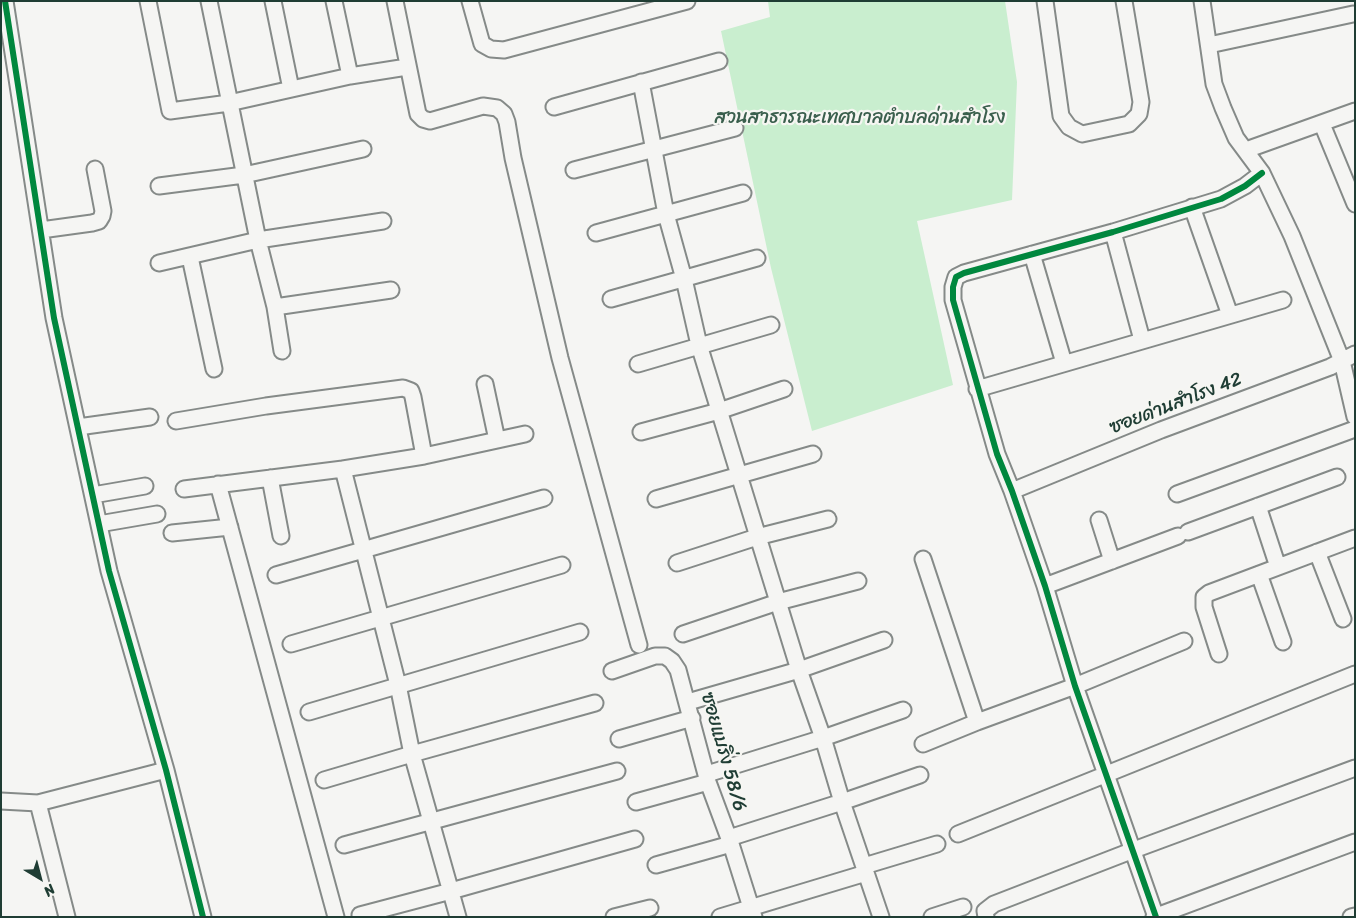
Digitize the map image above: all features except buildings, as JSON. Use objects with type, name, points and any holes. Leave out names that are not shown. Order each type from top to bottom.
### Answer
[{"type":"street","points":[[5,1],[54,318],[109,572],[166,770],[204,917]]},
{"type":"street","points":[[148,1],[170,111],[229,103],[350,76],[407,66]]},
{"type":"street","points":[[209,1],[258,240],[275,307],[282,351]]},
{"type":"street","points":[[273,1],[291,89]]},
{"type":"street","points":[[334,1],[350,76]]},
{"type":"street","points":[[395,1],[418,114],[423,119],[430,120],[483,106],[497,108],[504,114],[560,358],[639,645]]},
{"type":"street","points":[[470,1],[482,44],[491,49],[504,50],[637,8],[686,1]]},
{"type":"street","points":[[1045,1],[1061,116],[1069,127],[1082,134],[1129,124],[1139,114],[1141,102],[1124,1]]},
{"type":"street","points":[[1202,1],[1214,84],[1236,138],[1262,173],[1348,358],[1355,417]]},
{"type":"street","points":[[1209,45],[1352,12]]},
{"type":"street","points":[[554,107],[720,61]]},
{"type":"street","points":[[641,82],[666,214],[684,279],[699,345],[799,670],[881,917]]},
{"type":"street","points":[[1246,150],[1355,111]]},
{"type":"street","points":[[1322,124],[1355,204]]},
{"type":"street","points":[[574,170],[735,128]]},
{"type":"street","points":[[159,186],[244,175],[363,149]]},
{"type":"street","points":[[40,230],[99,221],[103,211],[95,169]]},
{"type":"street","points":[[1262,173],[1245,186],[1222,199],[1113,232],[964,273],[956,278],[952,287],[953,300],[997,454],[1045,586],[1075,686],[1155,917],[1355,842]]},
{"type":"street","points":[[596,233],[743,193]]},
{"type":"street","points":[[1192,207],[1230,315]]},
{"type":"street","points":[[159,263],[258,240],[383,220]]},
{"type":"street","points":[[1113,232],[1142,340]]},
{"type":"street","points":[[1032,254],[1064,362]]},
{"type":"street","points":[[190,257],[214,369]]},
{"type":"street","points":[[611,299],[757,258]]},
{"type":"street","points":[[275,307],[391,290]]},
{"type":"street","points":[[977,389],[1064,362],[1283,300]]},
{"type":"street","points":[[638,364],[771,325]]},
{"type":"street","name":"ซอยด่านสำโรง 42","points":[[1012,491],[1161,430],[1348,358]]},
{"type":"street","points":[[485,384],[497,440]]},
{"type":"street","points":[[176,421],[266,406],[402,388],[411,391],[413,397],[424,456]]},
{"type":"street","points":[[640,432],[719,411],[784,389]]},
{"type":"street","points":[[78,427],[150,417]]},
{"type":"street","points":[[1177,494],[1355,429]]},
{"type":"street","points":[[184,490],[343,469],[424,456],[525,434]]},
{"type":"street","points":[[656,499],[813,454]]},
{"type":"street","points":[[343,469],[398,685],[412,754],[458,917]]},
{"type":"street","points":[[1045,586],[1336,477]]},
{"type":"street","points":[[270,478],[281,536]]},
{"type":"street","points":[[218,484],[336,917]]},
{"type":"street","points":[[93,495],[145,486]]},
{"type":"street","points":[[276,575],[544,498]]},
{"type":"street","points":[[1258,506],[1278,567]]},
{"type":"street","points":[[99,524],[157,514]]},
{"type":"street","points":[[677,563],[757,537],[828,519]]},
{"type":"street","points":[[1099,520],[1112,561]]},
{"type":"street","points":[[172,533],[230,527]]},
{"type":"street","points":[[1219,654],[1204,607],[1204,597],[1209,593],[1355,538]]},
{"type":"street","points":[[1317,552],[1343,619]]},
{"type":"street","points":[[923,560],[977,722]]},
{"type":"street","points":[[291,644],[562,565]]},
{"type":"street","points":[[1259,574],[1283,642]]},
{"type":"street","points":[[683,634],[778,602],[858,581]]},
{"type":"street","points":[[309,712],[580,632]]},
{"type":"street","points":[[688,702],[799,670],[884,640]]},
{"type":"street","points":[[924,744],[977,722],[1075,686],[1184,641]]},
{"type":"street","name":"ซอยแบริ่ง 58/6","points":[[612,671],[655,656],[665,656],[672,661],[678,670],[707,778],[753,913]]},
{"type":"street","points":[[958,834],[1355,674]]},
{"type":"street","points":[[324,780],[595,703]]},
{"type":"street","points":[[636,802],[903,710]]},
{"type":"street","points":[[619,739],[692,718]]},
{"type":"street","points":[[986,917],[985,910],[994,904],[1132,850],[1355,768]]},
{"type":"street","points":[[1,801],[38,803],[166,770]]},
{"type":"street","points":[[344,846],[617,772]]},
{"type":"street","points":[[656,865],[920,775]]},
{"type":"street","points":[[38,803],[67,917]]},
{"type":"street","points":[[360,915],[635,839]]},
{"type":"street","points":[[720,917],[753,913],[937,844]]},
{"type":"street","points":[[932,917],[963,907]]},
{"type":"street","points":[[614,917],[650,908]]},
{"type":"green space","name":"สวนสาธารณะเทศบาลตำบลด่านสำโรง","points":[[768,1],[1005,1],[1017,82],[1012,200],[917,221],[953,385],[812,431],[771,268],[721,31],[770,17]]},
{"type":"cycle path","points":[[5,1],[54,318],[109,571],[166,770],[203,917]]},
{"type":"cycle path","points":[[1156,917],[1075,686],[1045,586],[997,454],[953,300],[953,287],[956,277],[964,273],[1113,232],[1221,199],[1245,186],[1262,173]]}]
